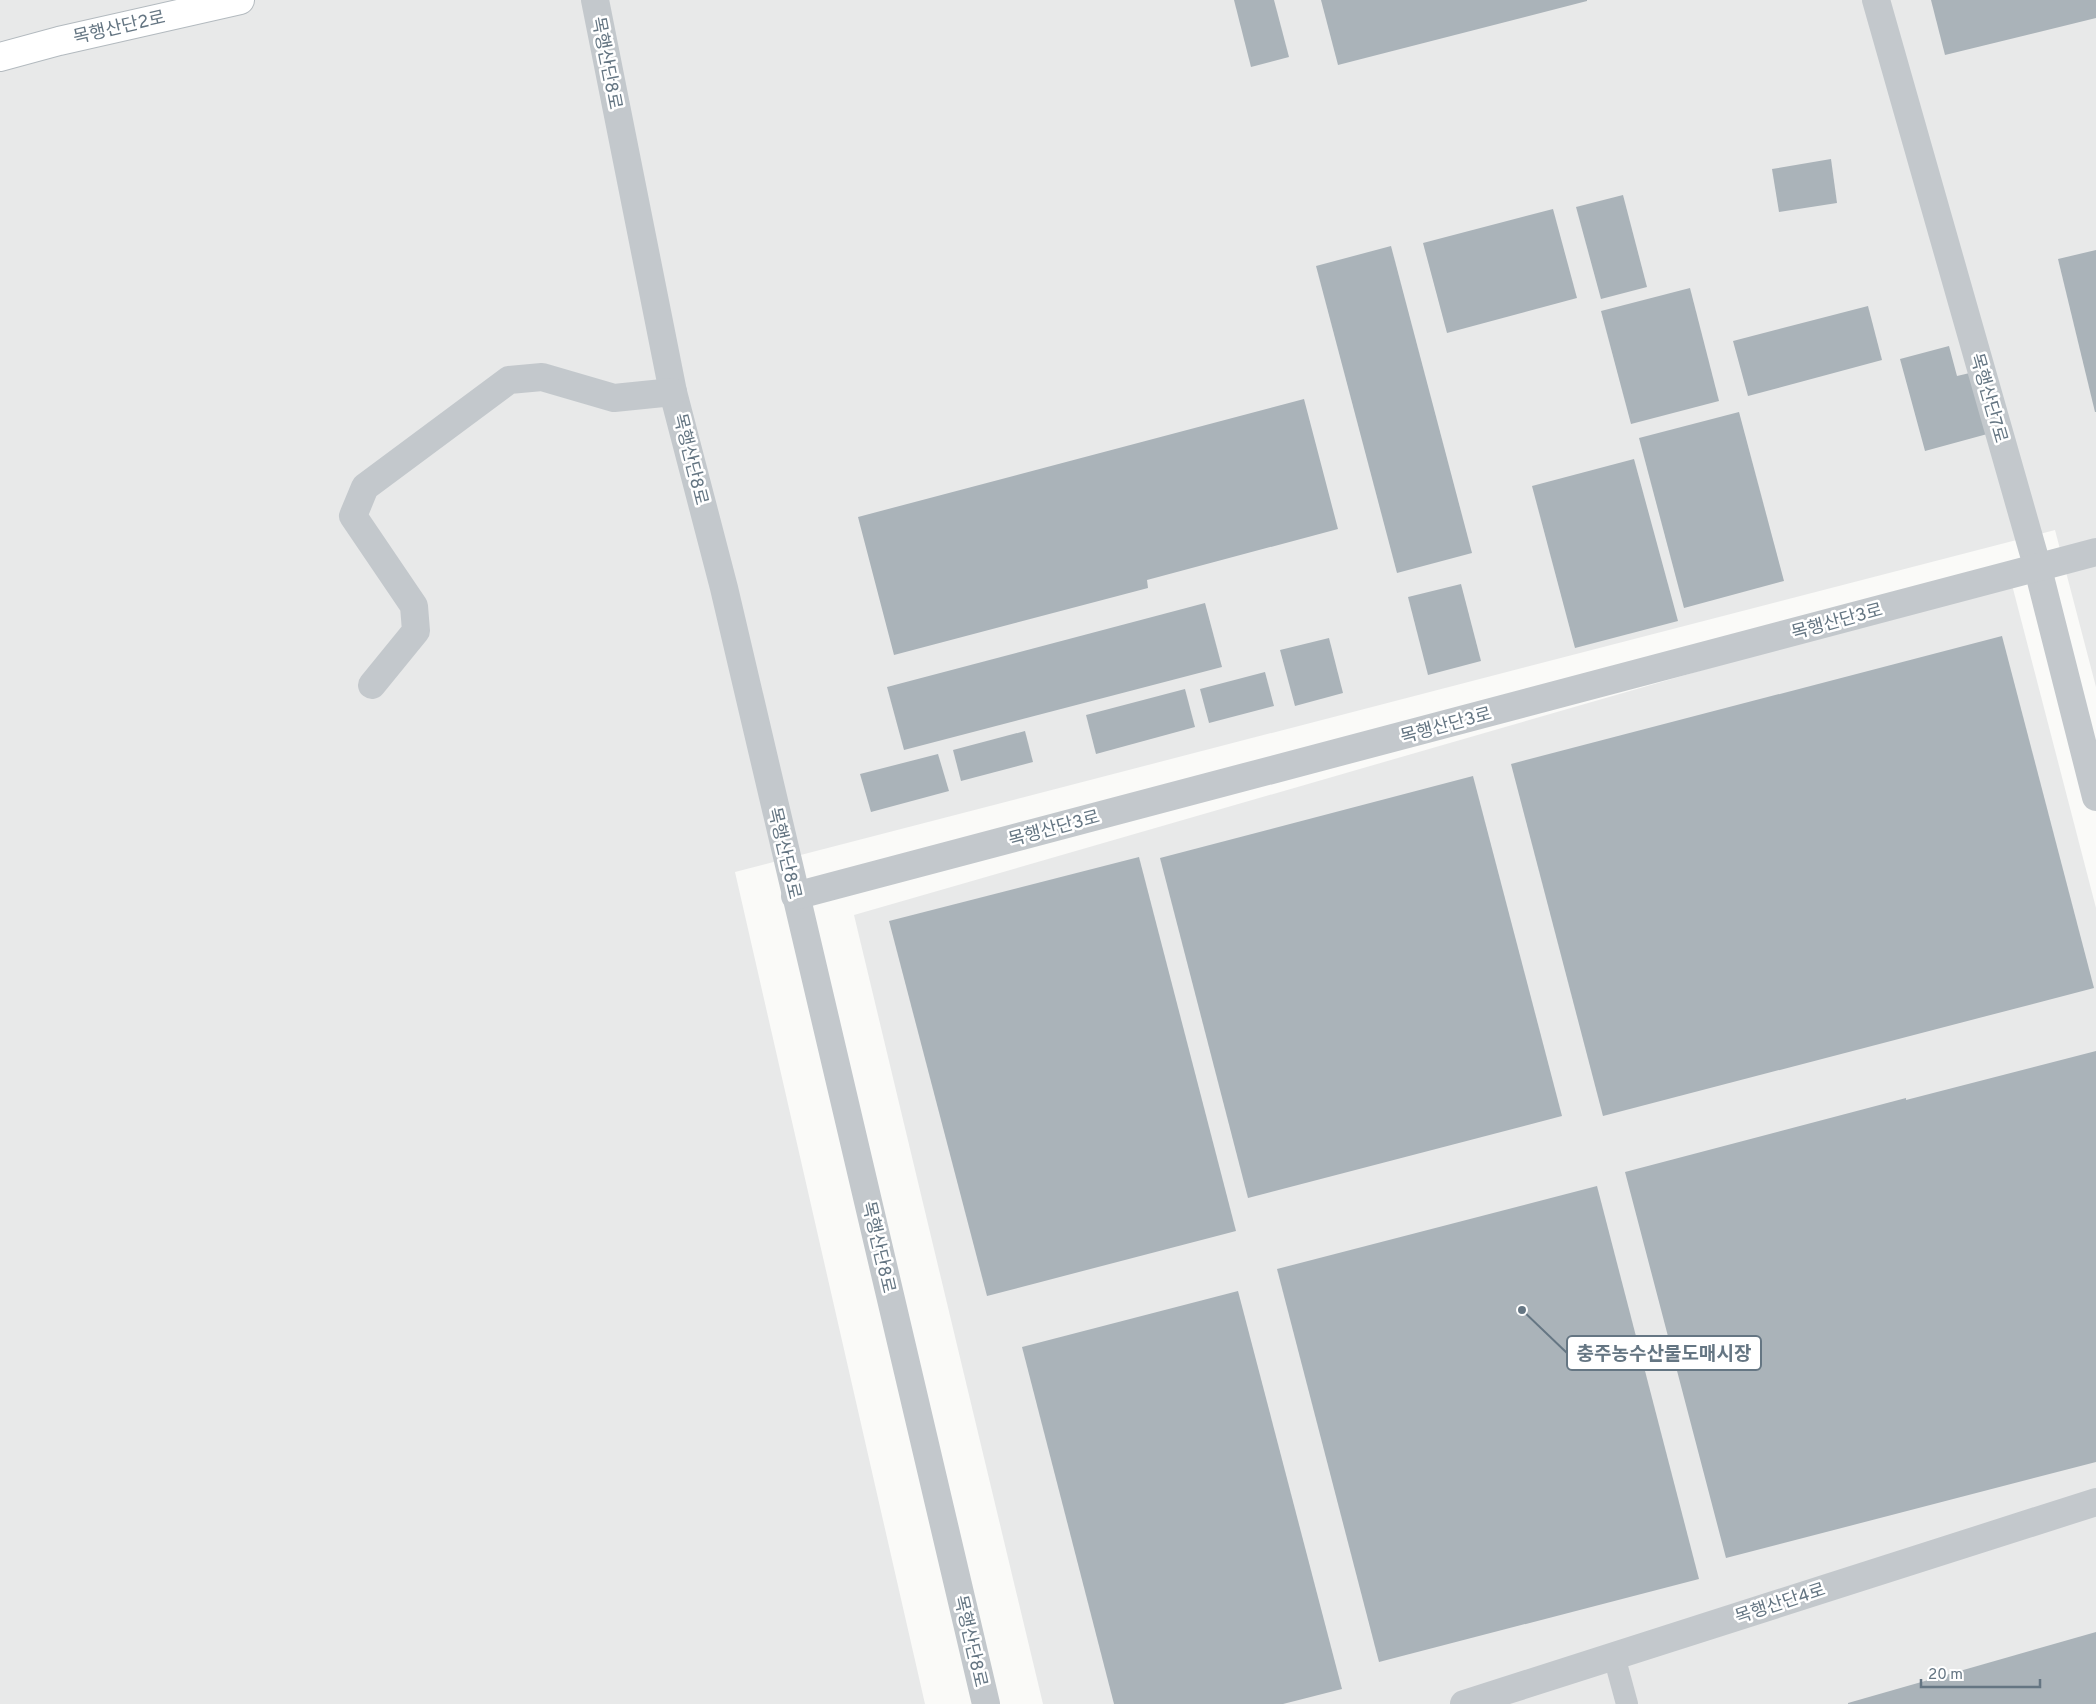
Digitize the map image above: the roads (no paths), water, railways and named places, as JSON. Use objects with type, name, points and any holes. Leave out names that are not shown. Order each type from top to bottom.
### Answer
[{"type":"street","name":"목행산단2로","points":[[0,57],[59,40],[240,0]]},
{"type":"street","name":"목행산단8로","points":[[594,0],[673,392],[724,588],[986,1704]]},
{"type":"street","name":"목행산단7로","points":[[1876,0],[2038,569],[2096,797]]},
{"type":"street","points":[[372,685],[416,631],[414,606],[353,516],[365,487],[509,380],[542,377],[614,398],[673,392]]},
{"type":"street","name":"목행산단3로","points":[[795,896],[2038,569],[2096,552]]},
{"type":"street","name":"목행산단4로","points":[[1464,1704],[2096,1502]]},
{"type":"lane","points":[[1614,1656],[1627,1704]]},
{"type":"place","name":"충주농수산물도매시장","points":[[1522,1310]]}]
